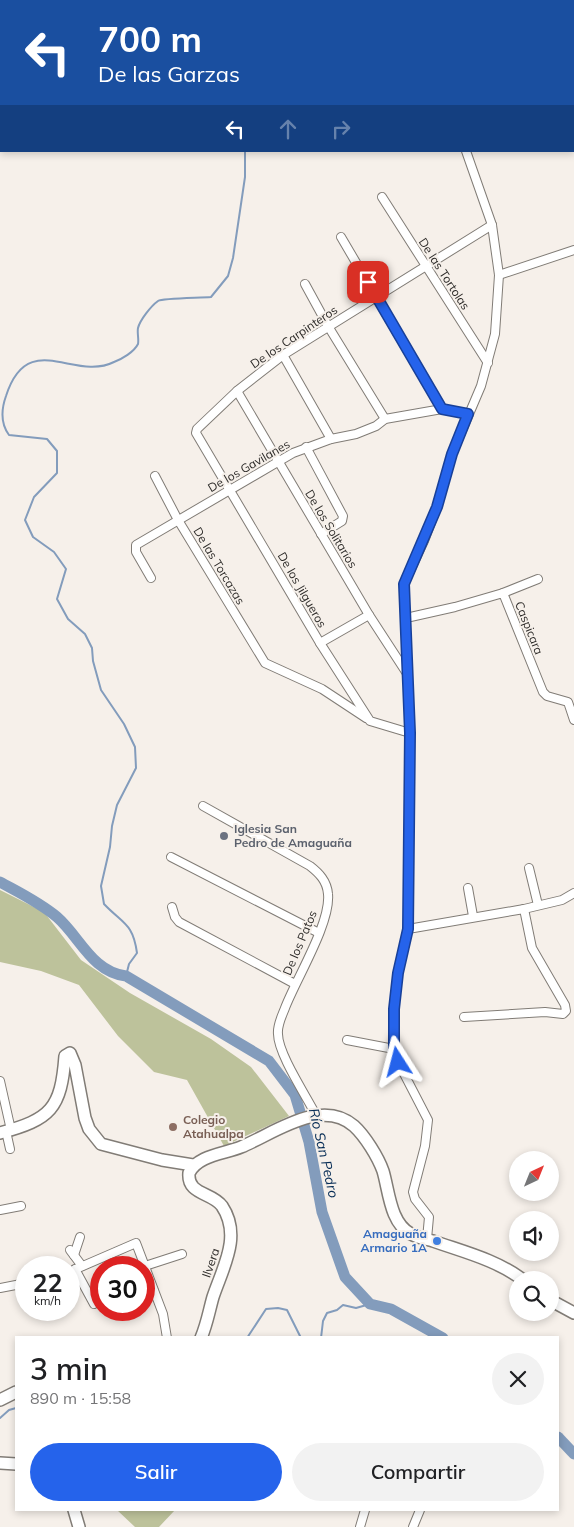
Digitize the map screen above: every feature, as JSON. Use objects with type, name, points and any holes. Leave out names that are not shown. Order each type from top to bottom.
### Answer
[{"type":"street","points":[[427,1239],[429,1217],[415,1199],[413,1192],[425,1146],[428,1120],[399,1064],[394,1049],[395,1000],[398,973],[408,929],[410,733],[404,584],[437,507],[452,454],[481,386],[494,334],[499,275],[492,225],[466,152]]},
{"type":"street","name":"De las Tortolas","points":[[382,198],[488,363]]},
{"type":"street","name":"De los Carpinteros","points":[[196,433],[199,426],[237,391],[283,354],[492,225]]},
{"type":"street","points":[[341,237],[442,409],[468,414]]},
{"type":"street","points":[[499,275],[574,250]]},
{"type":"street","points":[[305,284],[328,326],[385,419]]},
{"type":"street","points":[[283,354],[331,439]]},
{"type":"street","name":"De los Solitarios","points":[[237,391],[277,461],[409,677]]},
{"type":"street","name":"De los Gavilanes","points":[[151,578],[135,549],[136,545],[277,461],[306,447],[356,434],[376,426],[385,419],[442,409]]},
{"type":"street","name":"De los Jilgueros","points":[[196,433],[231,489],[320,644],[370,721]]},
{"type":"street","points":[[306,447],[343,516],[342,521],[321,534]]},
{"type":"street","name":"De las Torcazas","points":[[155,476],[178,520],[268,666],[295,675],[322,689],[370,721]]},
{"type":"street","points":[[503,593],[538,579]]},
{"type":"street","name":"Caspicara","points":[[406,618],[455,608],[503,593],[543,692],[548,696],[568,702],[574,720]]},
{"type":"street","points":[[320,644],[370,615]]},
{"type":"street","points":[[370,721],[410,733]]},
{"type":"street","name":"De los Patos","points":[[203,806],[319,873],[328,894],[326,913],[319,933],[294,984],[278,1027],[278,1035],[286,1058],[313,1117]]},
{"type":"street","points":[[171,857],[319,933]]},
{"type":"street","points":[[528,868],[538,906]]},
{"type":"street","points":[[468,888],[473,916]]},
{"type":"street","points":[[408,929],[538,906],[562,900],[574,893]]},
{"type":"street","points":[[172,906],[174,917],[179,922],[294,984]]},
{"type":"street","points":[[464,1017],[545,1012],[563,1014],[566,1011],[565,1005],[532,948],[524,909]]},
{"type":"street","points":[[347,1040],[394,1049]]},
{"type":"street","points":[[6,1132],[44,1116],[52,1109],[63,1078],[65,1056],[70,1053],[75,1065],[85,1118],[89,1129],[101,1144],[162,1160],[193,1165],[244,1146],[284,1126],[313,1117],[336,1116],[345,1120],[362,1134],[382,1169],[392,1207],[400,1225],[411,1234],[511,1271]]},
{"type":"street","points":[[0,1082],[10,1149]]},
{"type":"street","name":"Ilvera","points":[[193,1165],[189,1173],[194,1189],[221,1204],[227,1216],[231,1234],[230,1253],[218,1282],[207,1326],[202,1336]]},
{"type":"street","points":[[0,1210],[21,1206]]},
{"type":"street","points":[[73,1256],[72,1253],[80,1238]]},
{"type":"street","points":[[106,1256],[136,1243],[141,1256]]},
{"type":"street","points":[[155,1263],[182,1254]]},
{"type":"street","points":[[80,1278],[90,1297]]},
{"type":"street","points":[[0,1288],[15,1285]]},
{"type":"street","points":[[155,1293],[163,1314],[167,1336]]},
{"type":"street","points":[[559,1305],[574,1314]]},
{"type":"street","points":[[0,1400],[15,1392]]},
{"type":"street","points":[[0,1462],[15,1464]]},
{"type":"street","points":[[74,1511],[79,1527]]},
{"type":"street","points":[[360,1527],[365,1511]]},
{"type":"street","points":[[413,1527],[419,1518],[420,1511]]},
{"type":"green space","points":[[0,890],[44,912],[81,960],[130,993],[211,1039],[251,1067],[289,1116],[224,1146],[187,1080],[154,1072],[118,1036],[79,985],[41,971],[0,962]]},
{"type":"green space","points":[[118,1511],[174,1511],[159,1527],[135,1527]]},
{"type":"waterway","points":[[126,976],[129,964],[137,953],[135,943],[130,930],[104,904],[101,886],[117,805],[136,768],[135,747],[124,724],[101,690],[93,661],[92,648],[85,634],[68,619],[57,599],[66,569],[54,552],[33,537],[25,520],[34,497],[57,473],[57,451],[47,439],[9,435],[3,422],[3,406],[15,376],[27,365],[39,361],[53,361],[83,366],[99,366],[114,362],[134,350],[138,344],[139,325],[146,313],[158,301],[211,297],[228,276],[233,258],[245,177],[245,152]]},
{"type":"waterway","name":"Río San Pedro","points":[[0,882],[36,902],[57,917],[87,953],[104,968],[126,976],[269,1061],[295,1095],[309,1142],[322,1212],[345,1277],[370,1304],[391,1309],[439,1336]]},
{"type":"waterway","points":[[321,1336],[323,1321],[327,1313],[337,1310],[343,1305],[356,1308],[370,1304]]},
{"type":"waterway","points":[[248,1336],[266,1309],[278,1308],[287,1310],[300,1336]]},
{"type":"waterway","points":[[0,1418],[9,1410],[15,1408]]},
{"type":"waterway","name":"Río San Pedro","points":[[559,1438],[574,1454]]},
{"type":"place","name":"Iglesia San Pedro de Amaguaña","points":[[224,836]]},
{"type":"place","name":"Colegio Atahualpa","points":[[173,1127]]},
{"type":"place","name":"Amaguaña Armario 1A","points":[[437,1241]]},
{"type":"route","points":[[368,282],[442,409],[468,414],[452,454],[437,507],[404,584],[409,677],[410,777],[407,882],[408,929],[398,973],[394,1009],[394,1049],[398,1062]]}]
